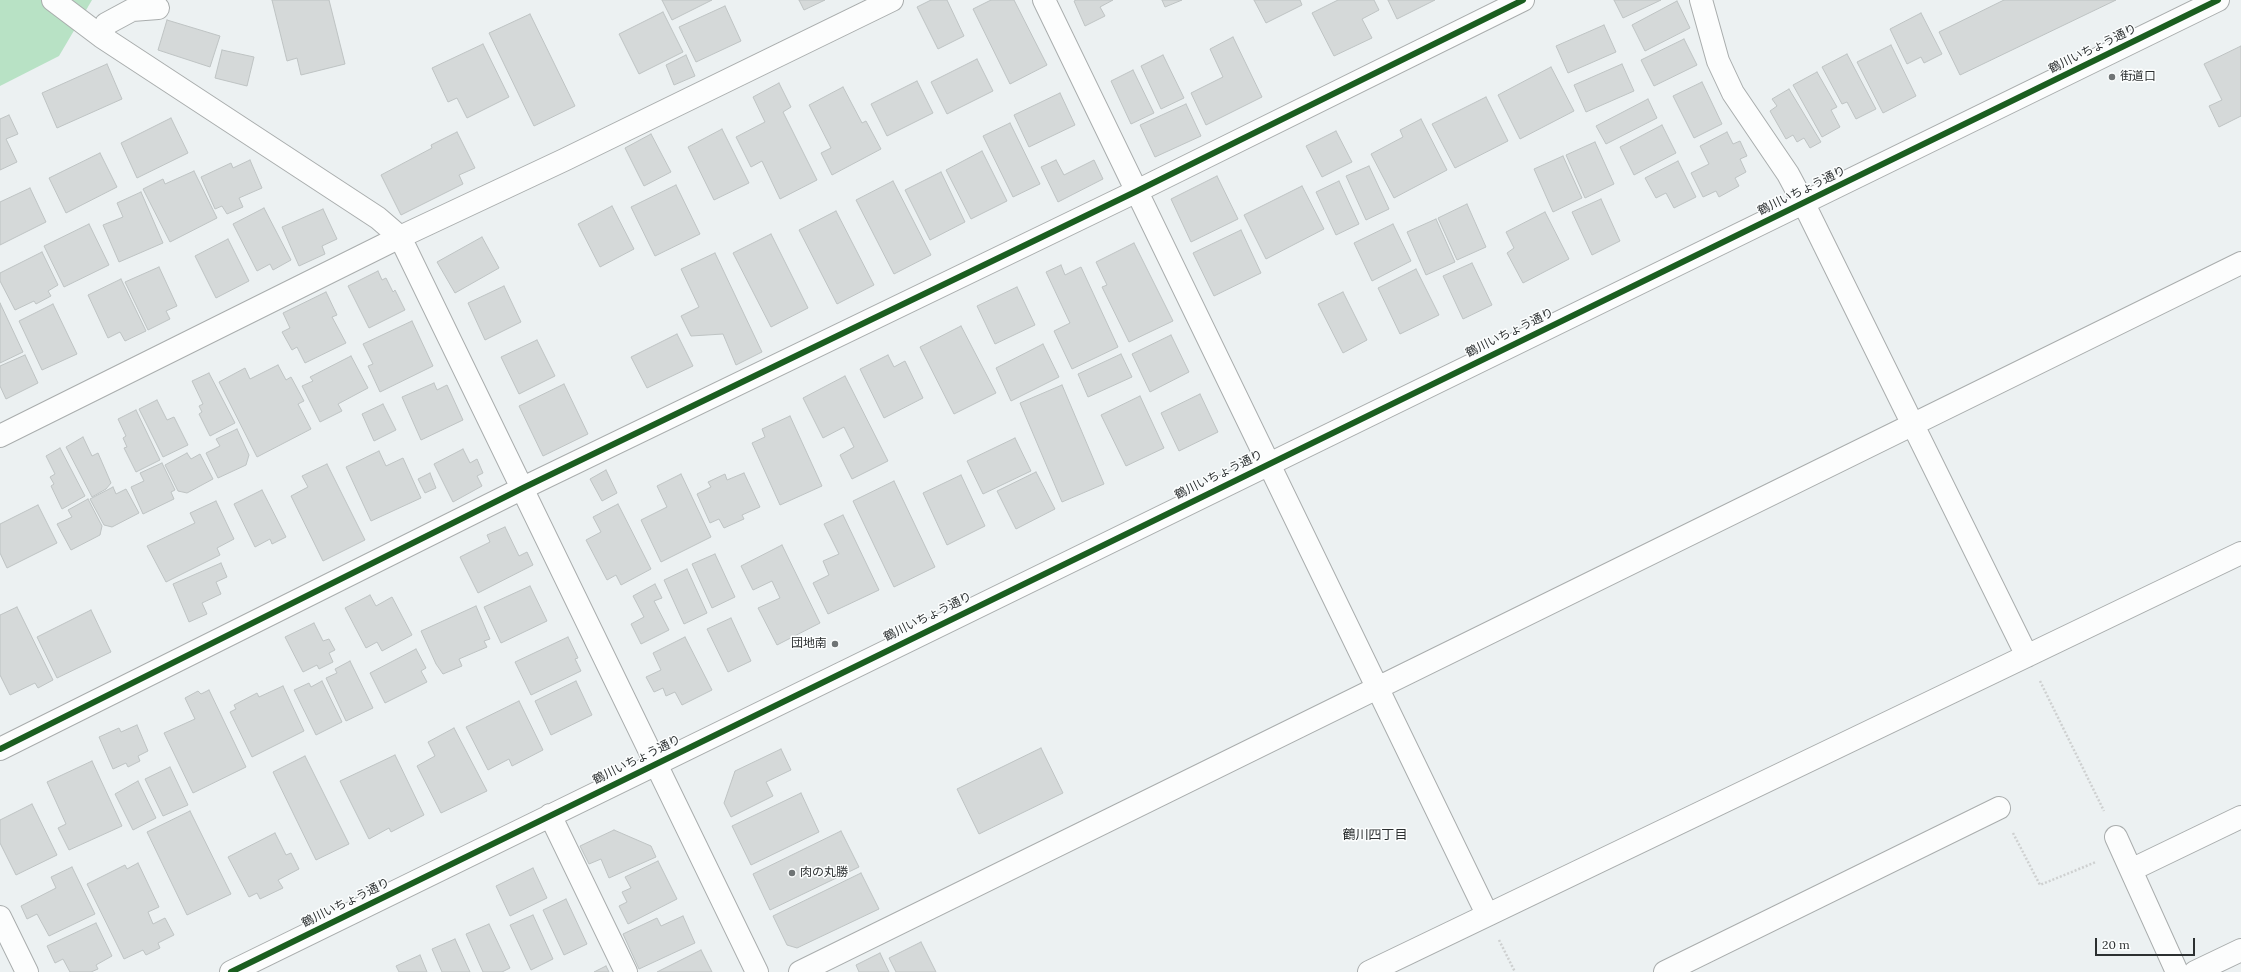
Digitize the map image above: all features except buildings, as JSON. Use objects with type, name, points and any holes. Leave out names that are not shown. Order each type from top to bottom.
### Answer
[{"type":"street","points":[[53,0],[102,37],[371,214],[400,237],[757,972]]},
{"type":"street","points":[[0,436],[400,237],[564,160],[892,0]]},
{"type":"street","points":[[1044,0],[1487,914]]},
{"type":"street","points":[[0,749],[522,488],[1137,191],[1523,0]]},
{"type":"street","points":[[1701,0],[1718,61],[1733,93],[1788,174],[1803,202],[2027,656]]},
{"type":"street","name":"鶴川いちょう通り","points":[[231,972],[1268,463],[2218,0]]},
{"type":"street","points":[[102,37],[106,24],[132,10],[158,8]]},
{"type":"street","points":[[800,972],[2241,263]]},
{"type":"street","points":[[1369,972],[2241,553]]},
{"type":"street","points":[[1665,972],[1999,808]]},
{"type":"street","points":[[550,815],[626,972]]},
{"type":"street","points":[[2177,972],[2123,853],[2241,817]]},
{"type":"street","points":[[0,917],[27,972]]},
{"type":"street","points":[[2196,972],[2241,950]]},
{"type":"path","points":[[1999,808],[2040,885],[2123,853],[2027,656]]},
{"type":"path","points":[[1487,914],[1515,972]]},
{"type":"green space","points":[[0,0],[92,0],[59,56],[0,86]]},
{"type":"cycle path","points":[[0,749],[523,488],[1137,191],[1523,0]]},
{"type":"cycle path","points":[[231,972],[2218,0]]},
{"type":"place","name":"街道口","points":[[2112,77]]},
{"type":"place","name":"団地南","points":[[835,644]]},
{"type":"place","name":"肉の丸勝","points":[[792,873]]},
{"type":"district","name":"鶴川四丁目","points":[[1375,835]]}]
